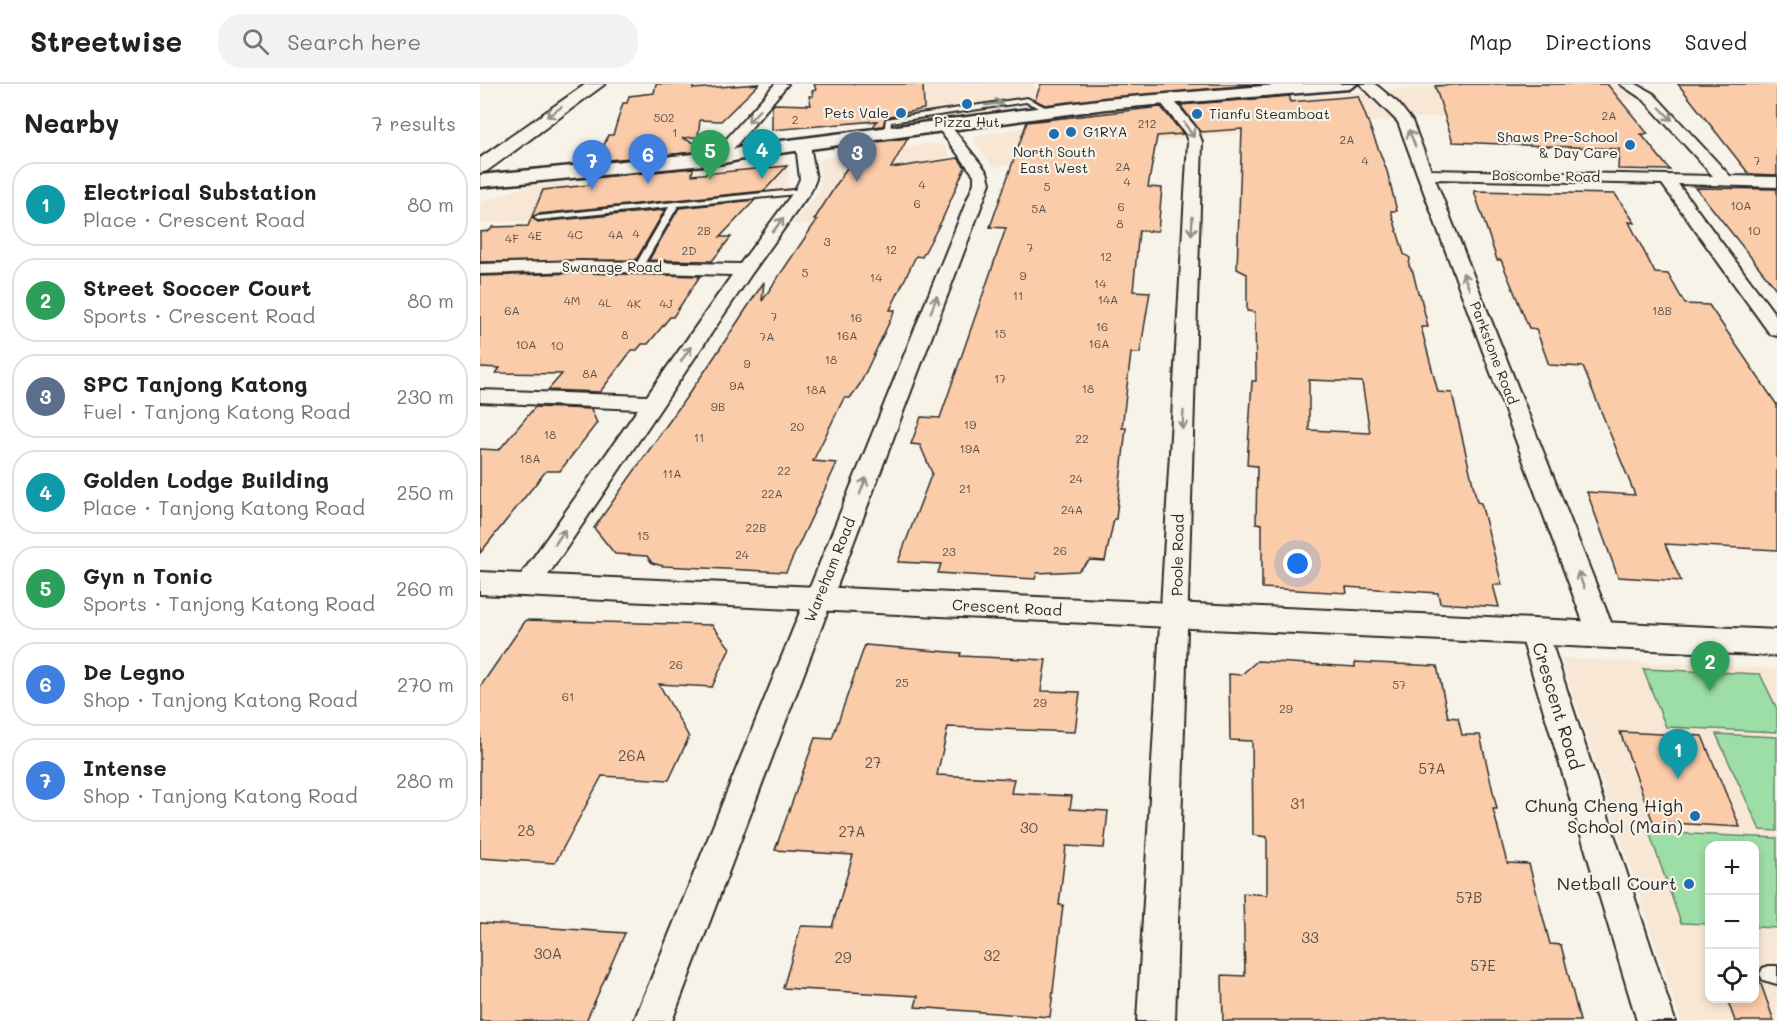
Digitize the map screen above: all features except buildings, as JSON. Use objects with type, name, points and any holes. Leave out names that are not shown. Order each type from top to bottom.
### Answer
[{"type":"main road","points":[[480,169],[758,150],[944,127],[1050,111],[1349,84]]},
{"type":"main road","points":[[480,182],[725,152]]},
{"type":"street","points":[[492,135],[572,84]]},
{"type":"street","points":[[480,169],[514,140],[597,84]]},
{"type":"street","points":[[725,152],[782,84]]},
{"type":"street","name":"Parkstone Road","points":[[1367,84],[1401,114],[1602,635]]},
{"type":"street","points":[[1627,84],[1648,97],[1725,180]]},
{"type":"street","name":"Poole Road","points":[[1156,1021],[1177,616],[1180,486],[1195,142],[1192,132],[1165,99]]},
{"type":"street","name":"Wareham Road","points":[[653,1021],[982,183],[982,175],[944,127]]},
{"type":"street","points":[[527,586],[744,270],[803,192],[808,179],[803,145]]},
{"type":"street","name":"Boscombe Road","points":[[1425,174],[1777,182]]},
{"type":"street","points":[[1666,179],[1777,330]]},
{"type":"street","name":"Swanage Road","points":[[480,269],[639,266],[744,270]]},
{"type":"street","points":[[480,396],[652,403]]},
{"type":"street","name":"Crescent Road","points":[[480,584],[1777,643]]},
{"type":"street","name":"Crescent Road","points":[[1534,632],[1656,1021]]},
{"type":"lane","points":[[887,134],[888,120],[1027,100],[1050,111]]},
{"type":"lane","points":[[538,218],[803,192]]},
{"type":"lane","points":[[639,266],[675,204]]},
{"type":"shaded area","points":[[866,84],[1033,84],[1050,102],[873,128]]},
{"type":"shaded area","points":[[1460,84],[1614,84],[1638,99],[1185,138],[993,167],[973,139],[980,135],[1122,112]]},
{"type":"shaded area","points":[[930,143],[945,145],[950,156],[899,173],[870,226],[791,224],[821,190],[819,161],[828,157]]},
{"type":"shaded area","points":[[778,161],[788,164],[788,191],[782,197],[549,220],[480,223],[480,202],[528,186]]},
{"type":"shaded area","name":"Chung Cheng High School (Main)","points":[[1561,658],[1777,669],[1777,1021],[1681,1021]]},
{"type":"green space","points":[[1643,669],[1760,674],[1777,709],[1777,732],[1666,727]]},
{"type":"green space","points":[[1716,734],[1777,737],[1777,831],[1760,830]]},
{"type":"green space","name":"Netball Court","points":[[1649,832],[1777,838],[1777,928],[1759,927],[1759,841],[1705,841],[1705,924],[1681,923]]},
{"type":"place","name":"Pizza Hut","points":[[967,104]]},
{"type":"place","name":"Pets Vale","points":[[901,113]]},
{"type":"place","name":"Tianfu Steamboat","points":[[1197,114]]},
{"type":"place","name":"G1RYA","points":[[1071,132]]},
{"type":"place","name":"North South East West","points":[[1054,134]]},
{"type":"place","name":"Shaws Pre-School & Day Care","points":[[1630,145]]},
{"type":"place","name":"Golden Lodge Building","points":[[762,179]]},
{"type":"place","name":"Gyn n Tonic","points":[[710,180]]},
{"type":"place","name":"SPC Tanjong Katong","points":[[857,182]]},
{"type":"place","name":"De Legno","points":[[648,184]]},
{"type":"place","name":"Intense","points":[[592,190]]},
{"type":"place","name":"Street Soccer Court","points":[[1710,691]]},
{"type":"place","name":"Electrical Substation","points":[[1678,779]]},
{"type":"place","name":"Chung Cheng High School (Main)","points":[[1695,816]]},
{"type":"place","name":"Netball Court","points":[[1689,884]]}]
